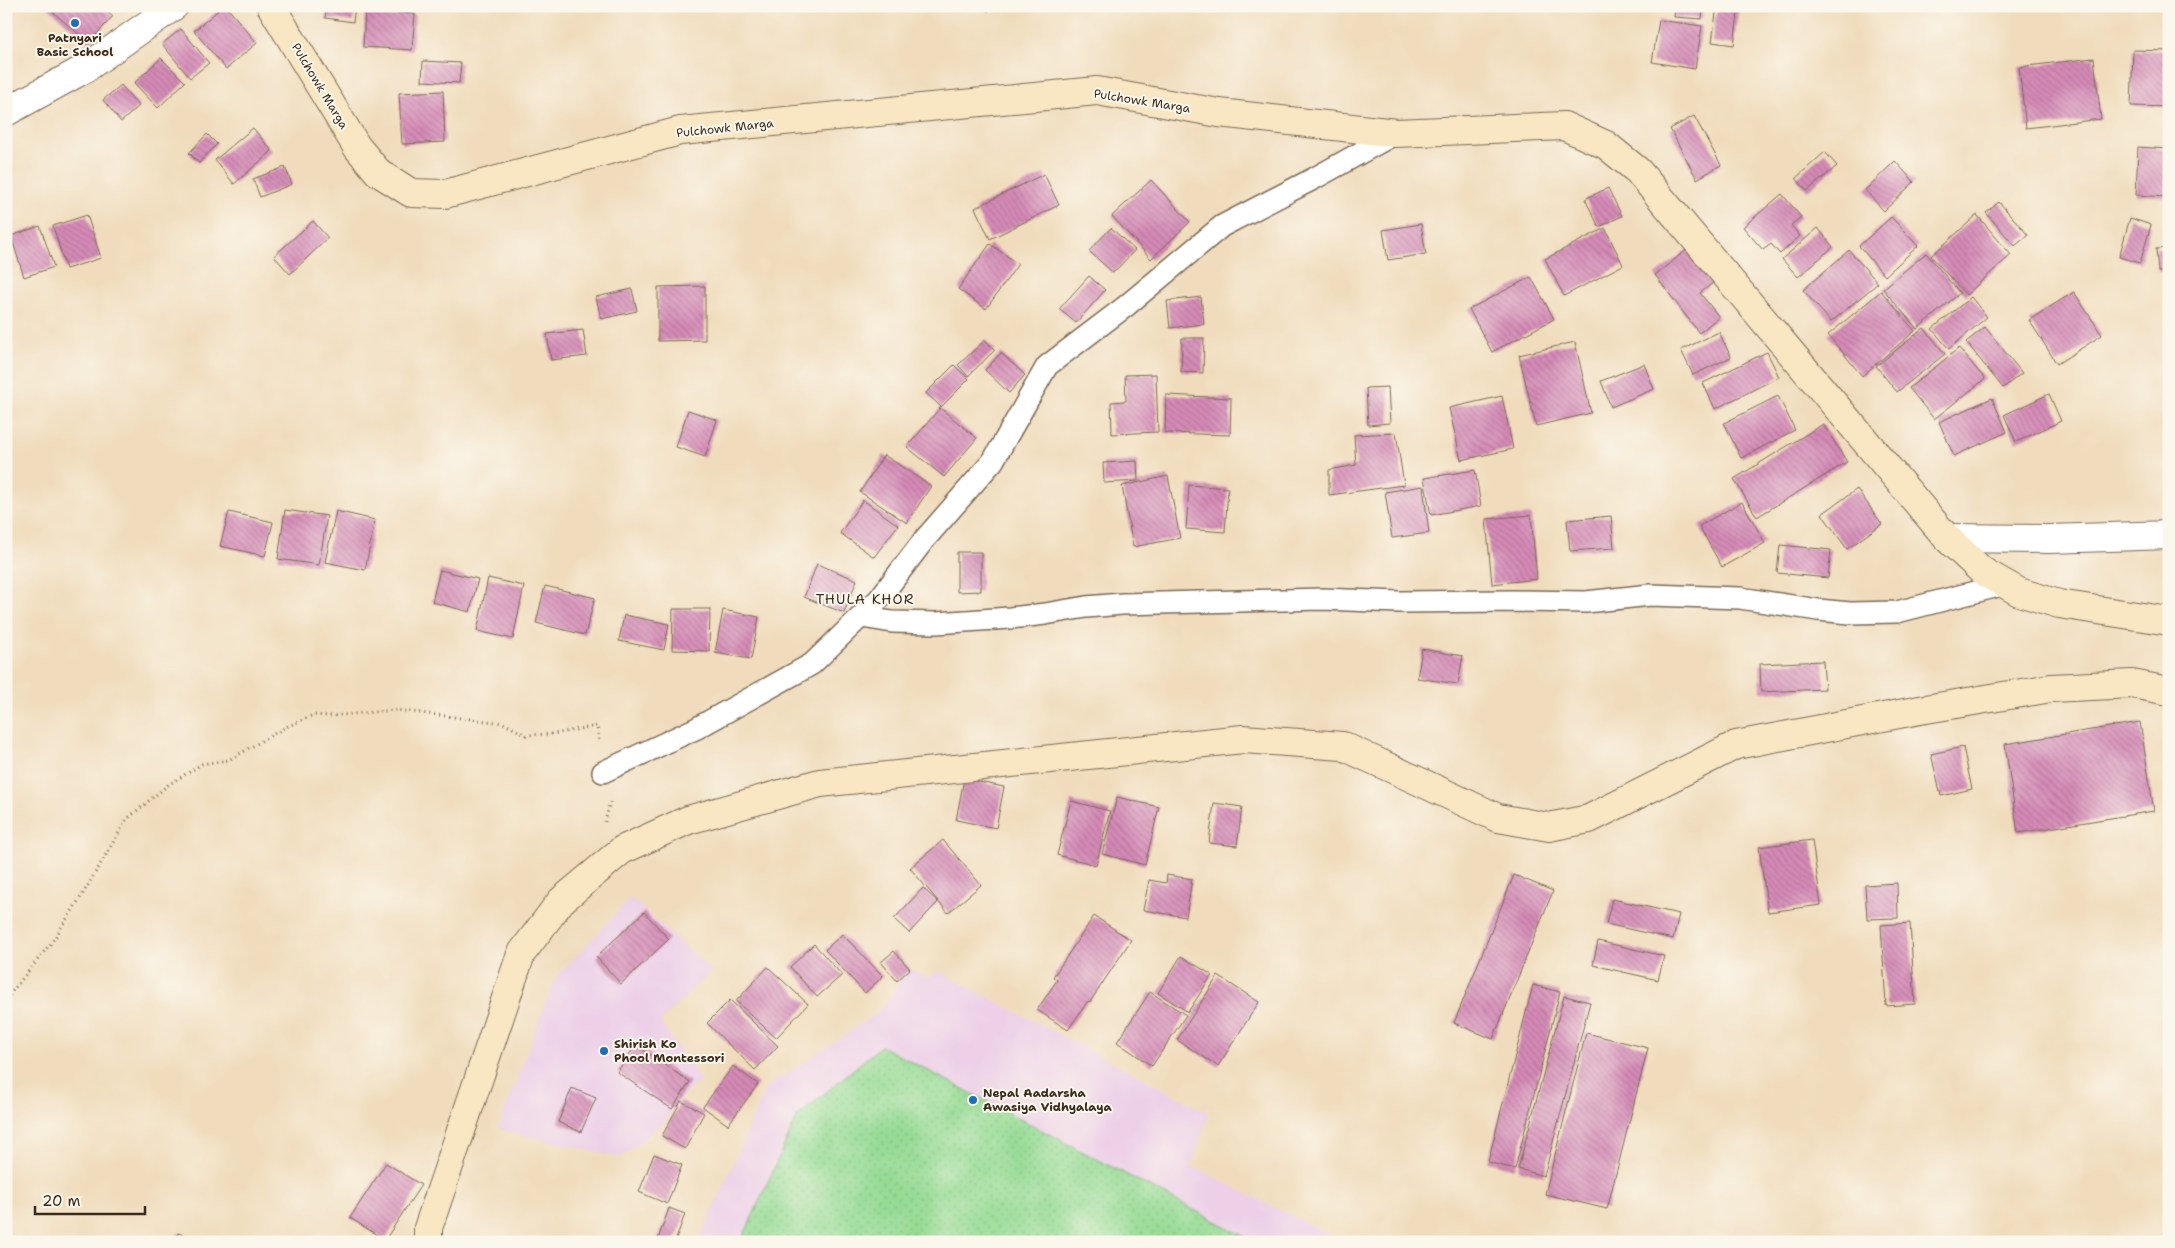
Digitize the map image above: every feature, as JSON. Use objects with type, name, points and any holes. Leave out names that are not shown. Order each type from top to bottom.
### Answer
[{"type":"main road","name":"Pulchowk Marga","points":[[272,6],[357,147],[378,172],[411,193],[445,194],[690,130],[1097,91],[1219,113],[1396,133],[1564,126],[1606,145],[1638,171],[1947,538],[1982,571],[2019,592],[2059,604],[2169,621]]},
{"type":"main road","points":[[428,1242],[428,1228],[521,954],[560,901],[622,850],[688,820],[820,783],[1243,738],[1344,746],[1498,818],[1549,827],[1589,819],[1736,745],[1920,710],[2051,688],[2132,684],[2169,691]]},
{"type":"street","points":[[6,112],[86,68],[174,6]]},
{"type":"street","points":[[1947,538],[2169,535]]},
{"type":"lane","points":[[603,772],[697,728],[812,664],[879,599],[924,540],[993,460],[1048,366],[1126,306],[1222,226],[1315,178],[1396,133]]},
{"type":"lane","points":[[862,617],[892,622],[936,623],[1036,615],[1086,606],[1122,604],[1322,599],[1399,602],[1586,602],[1650,595],[1740,598],[1850,613],[1897,612],[2006,584]]},
{"type":"path","points":[[6,999],[52,942],[101,866],[128,819],[168,785],[202,764],[229,760],[282,729],[313,715],[330,716],[396,710],[503,723],[526,735],[553,734],[597,726],[603,772],[610,783],[610,805],[603,827]]},
{"type":"shaded area","name":"Shirish Ko Phool Montessori","points":[[631,898],[712,971],[660,1022],[701,1080],[682,1097],[663,1123],[621,1158],[498,1129],[555,979]]},
{"type":"shaded area","name":"Nepal Aadarsha Awasiya Vidhyalaya","points":[[910,969],[929,978],[938,971],[1209,1113],[1191,1166],[1344,1242],[699,1242],[766,1088],[876,1014]]},
{"type":"green space","points":[[881,1046],[1255,1242],[741,1242],[797,1117]]},
{"type":"building","points":[[46,6],[102,6],[113,16],[89,43]]},
{"type":"building","points":[[223,6],[226,6],[257,43],[226,69],[194,31]]},
{"type":"building","points":[[327,6],[355,6],[353,22],[325,18]]},
{"type":"building","points":[[985,6],[1003,6],[1003,7],[987,11]]},
{"type":"building","points":[[1675,6],[1703,6],[1702,19],[1674,17]]},
{"type":"building","points":[[1717,6],[1739,6],[1734,45],[1712,42]]},
{"type":"building","points":[[365,10],[415,14],[412,50],[363,47]]},
{"type":"building","points":[[1659,20],[1702,26],[1695,69],[1652,62]]},
{"type":"building","points":[[181,29],[209,63],[190,78],[162,44]]},
{"type":"building","points":[[2133,50],[2169,51],[2169,107],[2131,106]]},
{"type":"building","points":[[161,58],[185,82],[158,108],[134,83]]},
{"type":"building","points":[[2094,58],[2101,119],[2026,128],[2019,67]]},
{"type":"building","points":[[423,61],[461,63],[459,83],[422,81]]},
{"type":"building","points":[[121,85],[139,106],[121,122],[103,100]]},
{"type":"building","points":[[443,91],[445,142],[402,144],[399,93]]},
{"type":"building","points":[[1694,116],[1721,165],[1697,179],[1670,129]]},
{"type":"building","points":[[253,128],[272,151],[234,184],[215,160]]},
{"type":"building","points":[[207,134],[217,144],[199,163],[189,153]]},
{"type":"building","points":[[2138,147],[2169,149],[2166,197],[2136,195]]},
{"type":"building","points":[[1825,152],[1837,166],[1807,191],[1796,178]]},
{"type":"building","points":[[1895,161],[1914,182],[1884,211],[1865,190]]},
{"type":"building","points":[[285,167],[292,184],[260,197],[253,179]]},
{"type":"building","points":[[1044,174],[1059,205],[990,239],[975,208]]},
{"type":"building","points":[[1151,180],[1190,222],[1151,259],[1112,216]]},
{"type":"building","points":[[1608,188],[1622,216],[1599,227],[1585,199]]},
{"type":"building","points":[[1782,194],[1801,217],[1791,225],[1800,236],[1780,254],[1771,244],[1763,250],[1743,227]]},
{"type":"building","points":[[1999,202],[2028,235],[2015,246],[1986,213]]},
{"type":"building","points":[[87,215],[101,258],[66,269],[53,226]]},
{"type":"building","points":[[1977,215],[2011,255],[1966,295],[1931,256]]},
{"type":"building","points":[[1891,217],[1918,246],[1885,276],[1859,246]]},
{"type":"building","points":[[2130,218],[2151,225],[2140,263],[2119,257]]},
{"type":"building","points":[[313,221],[328,238],[290,274],[274,256]]},
{"type":"building","points":[[1421,224],[1426,254],[1388,260],[1383,230]]},
{"type":"building","points":[[40,226],[54,267],[24,277],[11,236]]},
{"type":"building","points":[[1111,228],[1135,250],[1113,273],[1089,251]]},
{"type":"building","points":[[1605,228],[1623,265],[1564,296],[1545,259]]},
{"type":"building","points":[[1818,228],[1833,247],[1798,277],[1782,259]]},
{"type":"building","points":[[990,244],[1018,264],[986,309],[958,289]]},
{"type":"building","points":[[1689,248],[1714,282],[1700,293],[1719,317],[1699,333],[1655,275]]},
{"type":"building","points":[[2169,248],[2169,271],[2158,272],[2156,249]]},
{"type":"building","points":[[1849,250],[1878,283],[1831,322],[1803,290]]},
{"type":"building","points":[[1926,253],[1960,293],[1917,329],[1883,289]]},
{"type":"building","points":[[1089,276],[1105,290],[1076,323],[1059,309]]},
{"type":"building","points":[[1531,277],[1554,319],[1492,352],[1469,309]]},
{"type":"building","points":[[705,286],[705,340],[658,341],[658,287]]},
{"type":"building","points":[[632,289],[637,311],[601,319],[596,297]]},
{"type":"building","points":[[1881,291],[1915,331],[1862,376],[1828,335]]},
{"type":"building","points":[[2074,292],[2102,335],[2057,364],[2029,320]]},
{"type":"building","points":[[1201,297],[1204,324],[1170,328],[1167,301]]},
{"type":"building","points":[[1971,297],[1987,317],[1949,349],[1932,329]]},
{"type":"building","points":[[1985,327],[2022,373],[2003,388],[1966,342]]},
{"type":"building","points":[[1924,328],[1945,354],[1897,392],[1876,366]]},
{"type":"building","points":[[583,330],[587,356],[551,360],[547,334]]},
{"type":"building","points":[[1719,332],[1731,357],[1693,375],[1681,350]]},
{"type":"building","points":[[1182,338],[1204,338],[1203,373],[1181,372]]},
{"type":"building","points":[[985,340],[995,350],[968,376],[958,365]]},
{"type":"building","points":[[1575,342],[1591,413],[1536,426],[1519,355]]},
{"type":"building","points":[[1959,348],[1985,379],[1934,419],[1909,388]]},
{"type":"building","points":[[1767,352],[1779,377],[1715,409],[1703,383]]},
{"type":"building","points":[[1001,353],[1025,375],[1009,393],[985,370]]},
{"type":"building","points":[[1644,364],[1654,389],[1611,407],[1601,381]]},
{"type":"building","points":[[954,365],[969,379],[941,407],[926,393]]},
{"type":"building","points":[[1156,374],[1158,432],[1112,434],[1111,402],[1126,401],[1125,375]]},
{"type":"building","points":[[1388,387],[1390,423],[1368,425],[1366,388]]},
{"type":"building","points":[[2049,394],[2061,421],[2016,442],[2004,415]]},
{"type":"building","points":[[1166,395],[1231,398],[1230,435],[1165,433]]},
{"type":"building","points":[[1502,396],[1513,449],[1461,460],[1449,408]]},
{"type":"building","points":[[1778,396],[1795,430],[1741,458],[1724,423]]},
{"type":"building","points":[[1992,398],[2007,432],[1954,456],[1939,422]]},
{"type":"building","points":[[940,408],[977,438],[944,477],[907,447]]},
{"type":"building","points":[[688,410],[717,420],[705,457],[676,447]]},
{"type":"building","points":[[1823,424],[1847,462],[1757,517],[1734,479]]},
{"type":"building","points":[[1396,433],[1404,485],[1329,495],[1329,470],[1356,465],[1354,435]]},
{"type":"building","points":[[884,455],[931,486],[907,523],[860,492]]},
{"type":"building","points":[[1137,461],[1138,481],[1104,483],[1103,463]]},
{"type":"building","points":[[1475,470],[1481,506],[1431,515],[1424,478]]},
{"type":"building","points":[[1168,476],[1180,538],[1133,547],[1122,486]]},
{"type":"building","points":[[1189,485],[1228,488],[1225,532],[1186,529]]},
{"type":"building","points":[[1423,486],[1429,533],[1392,538],[1385,492]]},
{"type":"building","points":[[1857,489],[1882,524],[1847,549],[1822,514]]},
{"type":"building","points":[[863,500],[898,525],[874,557],[840,533]]},
{"type":"building","points":[[1742,502],[1765,543],[1722,567],[1699,526]]},
{"type":"building","points":[[285,510],[327,516],[319,565],[278,559]]},
{"type":"building","points":[[336,511],[375,520],[365,570],[325,562]]},
{"type":"building","points":[[229,512],[273,522],[265,556],[220,546]]},
{"type":"building","points":[[1531,515],[1537,579],[1492,584],[1486,519]]},
{"type":"building","points":[[1611,516],[1614,548],[1570,551],[1567,520]]},
{"type":"building","points":[[1780,545],[1831,550],[1828,578],[1777,573]]},
{"type":"building","points":[[957,552],[981,552],[981,591],[957,592]]},
{"type":"building","points":[[817,564],[857,580],[844,613],[804,597]]},
{"type":"building","points":[[440,570],[478,579],[470,612],[432,602]]},
{"type":"building","points":[[488,578],[524,586],[513,639],[477,631]]},
{"type":"building","points":[[545,586],[595,598],[585,635],[536,623]]},
{"type":"building","points":[[673,609],[710,609],[709,651],[672,650]]},
{"type":"building","points":[[723,610],[759,617],[751,659],[715,653]]},
{"type":"building","points":[[624,615],[669,624],[664,650],[619,641]]},
{"type":"building","points":[[1422,649],[1463,656],[1458,684],[1417,678]]},
{"type":"building","points":[[1823,661],[1825,689],[1761,692],[1760,664]]},
{"type":"building","points":[[2140,722],[2154,811],[2018,833],[2005,744]]},
{"type":"building","points":[[1963,747],[1972,789],[1941,796],[1931,754]]},
{"type":"building","points":[[964,779],[1004,787],[996,828],[956,820]]},
{"type":"building","points":[[1117,797],[1159,807],[1145,865],[1102,854]]},
{"type":"building","points":[[1071,801],[1110,811],[1096,865],[1057,855]]},
{"type":"building","points":[[1214,803],[1242,807],[1237,846],[1209,843]]},
{"type":"building","points":[[943,840],[981,885],[948,913],[910,868]]},
{"type":"building","points":[[1812,840],[1821,905],[1768,912],[1759,847]]},
{"type":"building","points":[[1167,875],[1192,879],[1186,917],[1143,910],[1149,880],[1166,883]]},
{"type":"building","points":[[1514,875],[1553,891],[1493,1039],[1454,1023]]},
{"type":"building","points":[[1897,883],[1898,918],[1867,919],[1865,885]]},
{"type":"building","points":[[923,888],[938,902],[909,933],[894,919]]},
{"type":"building","points":[[1612,899],[1679,914],[1673,939],[1606,924]]},
{"type":"building","points":[[644,912],[669,939],[621,984],[596,957]]},
{"type":"building","points":[[1094,916],[1131,940],[1090,1002],[1088,1001],[1068,1030],[1037,1010],[1057,980],[1053,977]]},
{"type":"building","points":[[1910,923],[1915,1004],[1886,1006],[1881,925]]},
{"type":"building","points":[[842,934],[883,976],[865,993],[825,950]]},
{"type":"building","points":[[1598,941],[1664,956],[1658,980],[1593,965]]},
{"type":"building","points":[[814,944],[842,975],[817,997],[790,967]]},
{"type":"building","points":[[894,951],[910,969],[897,981],[881,962]]},
{"type":"building","points":[[1181,956],[1212,975],[1188,1012],[1158,993]]},
{"type":"building","points":[[768,967],[808,1004],[776,1038],[736,1001]]},
{"type":"building","points":[[1218,976],[1259,1002],[1218,1066],[1177,1040]]},
{"type":"building","points":[[1533,985],[1560,992],[1515,1169],[1488,1162]]},
{"type":"building","points":[[1150,992],[1186,1015],[1152,1066],[1117,1042]]},
{"type":"building","points":[[1564,996],[1590,1002],[1544,1176],[1518,1169]]},
{"type":"building","points":[[730,1000],[778,1046],[755,1070],[707,1023]]},
{"type":"building","points":[[1586,1033],[1648,1048],[1607,1209],[1545,1194]]},
{"type":"building","points":[[636,1045],[690,1082],[672,1109],[617,1072]]},
{"type":"building","points":[[733,1066],[758,1084],[728,1125],[703,1107]]},
{"type":"building","points":[[572,1088],[596,1098],[581,1132],[558,1122]]},
{"type":"building","points":[[681,1101],[704,1113],[685,1149],[662,1136]]},
{"type":"building","points":[[654,1154],[682,1165],[667,1204],[639,1192]]},
{"type":"building","points":[[386,1163],[421,1185],[385,1240],[350,1218]]},
{"type":"building","points":[[669,1208],[685,1214],[675,1242],[657,1242]]},
{"type":"building","points":[[178,1233],[202,1241],[202,1242],[175,1242]]},
{"type":"place","name":"Patnyari Basic School","points":[[75,23]]},
{"type":"place","name":"Shirish Ko Phool Montessori","points":[[604,1051]]},
{"type":"place","name":"Nepal Aadarsha Awasiya Vidhyalaya","points":[[973,1100]]},
{"type":"district","name":"THULA KHOR","points":[[865,599]]}]
